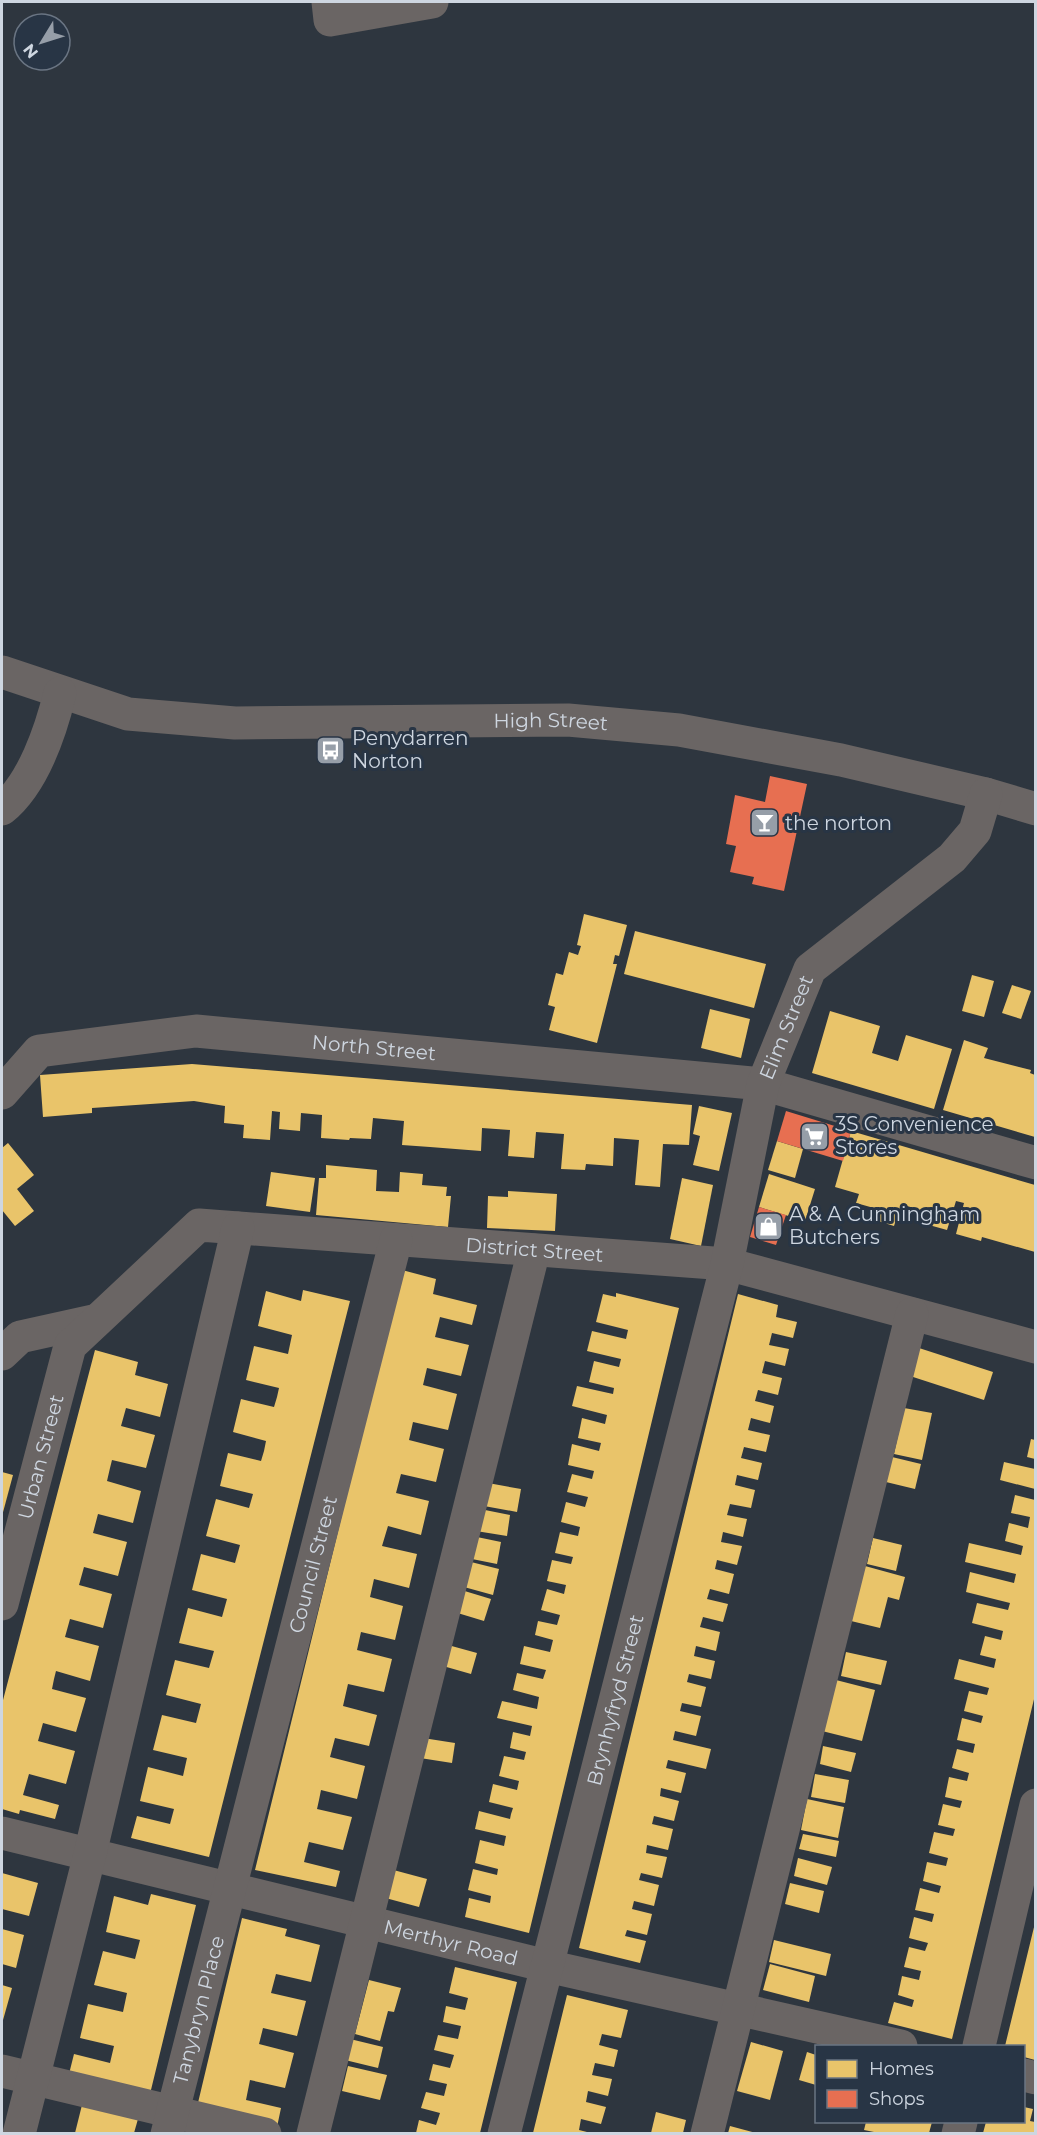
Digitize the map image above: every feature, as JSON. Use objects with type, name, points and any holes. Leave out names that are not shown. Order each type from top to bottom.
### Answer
[{"type":"street","points":[[328,2],[330,20],[432,2]]},
{"type":"street","name":"High Street","points":[[2,672],[128,714],[236,723],[568,720],[679,730],[841,760],[986,794],[1035,809]]},
{"type":"street","points":[[2,809],[31,771],[53,723],[60,693]]},
{"type":"street","name":"Elim Street","points":[[727,1264],[764,1084],[810,969],[952,858],[975,831],[986,794]]},
{"type":"street","name":"North Street","points":[[2,1092],[39,1052],[196,1031],[764,1084],[1035,1163]]},
{"type":"street","name":"District Street","points":[[70,1346],[199,1225],[727,1264],[1035,1347]]},
{"type":"street","points":[[20,2133],[90,1854],[238,1228]]},
{"type":"street","name":"Council Street","points":[[230,1889],[396,1240]]},
{"type":"street","points":[[313,2133],[534,1250]]},
{"type":"street","name":"Brynhyfryd Street","points":[[504,2133],[727,1264]]},
{"type":"street","points":[[707,2133],[912,1314]]},
{"type":"street","points":[[2,1354],[20,1337],[98,1320]]},
{"type":"street","name":"Urban Street","points":[[2,1604],[70,1346]]},
{"type":"street","points":[[979,2045],[1035,1805]]},
{"type":"street","name":"Merthyr Road","points":[[2,1833],[547,1966],[897,2045]]},
{"type":"street","name":"Tanybryn Place","points":[[170,2122],[230,1889]]},
{"type":"street","points":[[2,2072],[170,2122],[265,2133]]},
{"type":"building: Homes","points":[[584,914],[627,925],[619,956],[615,955],[613,964],[617,964],[597,1043],[549,1030],[555,1007],[548,1005],[556,973],[563,975],[569,952],[578,955],[581,946],[577,945]]},
{"type":"building: Homes","points":[[635,931],[766,964],[754,1008],[624,974]]},
{"type":"building: Homes","points":[[972,975],[994,981],[984,1017],[962,1011]]},
{"type":"building: Homes","points":[[1012,985],[1031,991],[1021,1019],[1002,1013]]},
{"type":"building: Homes","points":[[710,1009],[750,1019],[741,1058],[701,1048]]},
{"type":"building: Homes","points":[[830,1011],[880,1026],[872,1053],[898,1061],[906,1035],[952,1049],[934,1109],[812,1073]]},
{"type":"building: Homes","points":[[964,1040],[988,1048],[984,1058],[1031,1070],[1030,1073],[1035,1075],[1035,1137],[943,1110]]},
{"type":"building: Homes","points":[[192,1064],[692,1105],[689,1145],[663,1144],[660,1187],[635,1185],[639,1140],[614,1138],[613,1166],[586,1164],[585,1170],[561,1169],[564,1134],[536,1132],[534,1158],[508,1156],[510,1130],[482,1128],[481,1151],[402,1145],[404,1121],[373,1118],[371,1139],[321,1138],[322,1115],[301,1113],[300,1131],[279,1129],[280,1112],[272,1111],[270,1140],[243,1138],[244,1125],[224,1123],[225,1106],[194,1101],[92,1108],[92,1113],[43,1117],[40,1075]]},
{"type":"building: Homes","points":[[699,1106],[732,1113],[719,1171],[693,1165],[700,1136],[693,1134]]},
{"type":"building: Homes","points":[[851,1131],[1035,1185],[1035,1252],[982,1237],[981,1241],[956,1234],[964,1203],[956,1201],[947,1230],[929,1225],[932,1214],[901,1204],[894,1226],[878,1221],[881,1210],[856,1203],[859,1194],[835,1187]]},
{"type":"building: Homes","points":[[777,1141],[803,1149],[795,1178],[768,1170]]},
{"type":"building: Homes","points":[[8,1143],[34,1175],[17,1189],[34,1211],[15,1226],[2,1210],[2,1148]]},
{"type":"building: Homes","points":[[326,1165],[377,1170],[376,1191],[399,1192],[400,1172],[423,1174],[422,1185],[447,1187],[446,1196],[451,1196],[448,1227],[316,1215],[319,1178],[326,1178]]},
{"type":"building: Homes","points":[[271,1172],[315,1178],[310,1212],[266,1206]]},
{"type":"building: Homes","points":[[769,1174],[815,1189],[805,1221],[759,1207]]},
{"type":"building: Homes","points":[[682,1178],[713,1185],[701,1246],[670,1239]]},
{"type":"building: Homes","points":[[508,1191],[557,1194],[555,1231],[487,1228],[488,1196],[508,1197]]},
{"type":"building: Homes","points":[[402,1270],[436,1279],[433,1294],[477,1305],[472,1325],[440,1317],[435,1337],[469,1345],[461,1376],[427,1368],[423,1385],[457,1394],[448,1430],[413,1422],[409,1440],[444,1449],[436,1482],[401,1474],[396,1493],[429,1501],[421,1535],[388,1526],[382,1546],[417,1554],[409,1588],[374,1579],[370,1597],[403,1606],[395,1640],[361,1632],[357,1650],[392,1659],[384,1692],[348,1684],[343,1706],[377,1715],[369,1746],[335,1738],[330,1757],[365,1766],[357,1799],[321,1790],[317,1809],[352,1817],[343,1850],[309,1842],[304,1862],[340,1871],[336,1887],[255,1870]]},
{"type":"building: Homes","points":[[303,1290],[350,1301],[209,1857],[131,1838],[137,1816],[170,1824],[174,1809],[140,1801],[148,1767],[183,1776],[187,1758],[153,1750],[162,1715],[196,1723],[201,1704],[166,1695],[175,1660],[209,1668],[214,1651],[179,1643],[188,1608],[222,1617],[227,1599],[192,1590],[201,1554],[235,1563],[240,1545],[206,1536],[216,1499],[249,1508],[253,1494],[220,1486],[228,1453],[261,1461],[264,1451],[266,1441],[233,1432],[241,1399],[274,1407],[277,1397],[279,1388],[246,1380],[254,1346],[288,1354],[292,1335],[258,1326],[266,1291],[301,1301]]},
{"type":"building: Homes","points":[[616,1293],[679,1308],[529,1933],[465,1917],[469,1898],[490,1903],[491,1896],[468,1890],[473,1869],[497,1875],[498,1869],[475,1863],[480,1840],[504,1846],[506,1836],[475,1829],[479,1811],[510,1819],[513,1808],[489,1802],[493,1784],[517,1790],[519,1781],[499,1776],[504,1756],[524,1760],[526,1752],[510,1748],[513,1732],[530,1736],[532,1726],[497,1718],[502,1701],[537,1709],[539,1697],[513,1690],[517,1673],[543,1679],[546,1670],[520,1664],[524,1646],[550,1652],[553,1640],[535,1635],[538,1621],[557,1625],[560,1615],[541,1610],[547,1589],[564,1594],[566,1585],[547,1581],[552,1560],[571,1564],[573,1557],[555,1553],[560,1532],[578,1536],[580,1527],[561,1522],[566,1502],[585,1507],[588,1497],[567,1492],[572,1474],[592,1479],[594,1471],[568,1465],[572,1444],[599,1451],[601,1443],[578,1438],[582,1418],[605,1424],[607,1415],[572,1406],[577,1386],[613,1394],[614,1388],[589,1382],[594,1361],[619,1367],[621,1359],[587,1351],[592,1331],[626,1339],[628,1330],[596,1322],[603,1294],[616,1297]]},
{"type":"building: Homes","points":[[738,1294],[778,1305],[776,1317],[797,1322],[793,1338],[772,1333],[769,1345],[789,1349],[785,1366],[765,1361],[762,1373],[782,1378],[778,1395],[758,1390],[755,1401],[774,1406],[770,1423],[751,1418],[748,1430],[770,1435],[766,1452],[744,1447],[741,1458],[762,1463],[758,1480],[737,1475],[735,1485],[755,1490],[751,1508],[730,1504],[727,1515],[747,1519],[743,1537],[723,1532],[721,1542],[742,1546],[737,1565],[717,1560],[715,1569],[734,1574],[729,1594],[710,1589],[707,1599],[728,1604],[723,1622],[703,1617],[700,1627],[720,1632],[716,1651],[696,1646],[694,1656],[715,1661],[711,1679],[689,1674],[687,1682],[706,1687],[701,1707],[682,1703],[680,1711],[701,1716],[696,1736],[675,1731],[673,1740],[711,1749],[706,1769],[668,1760],[666,1768],[686,1773],[681,1793],[661,1788],[660,1796],[679,1801],[674,1821],[654,1816],[652,1824],[673,1829],[668,1850],[647,1845],[646,1853],[667,1857],[662,1878],[641,1873],[639,1880],[659,1885],[654,1906],[634,1901],[632,1909],[652,1914],[647,1935],[627,1930],[625,1936],[646,1941],[640,1963],[579,1948]]},
{"type":"building: Homes","points":[[919,1348],[993,1372],[984,1400],[910,1376]]},
{"type":"building: Homes","points":[[95,1350],[138,1362],[135,1375],[168,1384],[160,1417],[126,1408],[121,1426],[155,1435],[146,1468],[112,1460],[107,1481],[141,1491],[133,1523],[98,1514],[93,1533],[127,1542],[118,1576],[84,1567],[79,1585],[112,1594],[103,1628],[70,1619],[65,1637],[99,1646],[90,1681],[56,1671],[52,1689],[86,1698],[76,1732],[43,1723],[38,1741],[75,1751],[66,1784],[29,1774],[23,1795],[59,1805],[55,1819],[20,1810],[19,1814],[2,1809],[2,1704]]},
{"type":"building: Homes","points":[[904,1408],[932,1413],[922,1460],[894,1454]]},
{"type":"building: Homes","points":[[1031,1439],[1035,1440],[1035,1459],[1027,1457]]},
{"type":"building: Homes","points":[[892,1457],[921,1464],[915,1489],[886,1482]]},
{"type":"building: Homes","points":[[1004,1462],[1035,1469],[1035,1489],[1000,1480]]},
{"type":"building: Homes","points":[[2,1472],[13,1475],[2,1516]]},
{"type":"building: Homes","points":[[488,1483],[521,1489],[517,1512],[484,1506]]},
{"type":"building: Homes","points":[[1015,1495],[1035,1500],[1035,1695],[952,2039],[888,2023],[894,2002],[912,2007],[914,2000],[898,1995],[902,1976],[919,1980],[921,1971],[904,1967],[909,1947],[925,1951],[928,1943],[909,1938],[914,1917],[932,1922],[934,1914],[915,1910],[920,1888],[939,1893],[941,1886],[923,1881],[927,1862],[946,1866],[948,1858],[929,1853],[934,1832],[953,1836],[955,1829],[938,1825],[943,1804],[960,1808],[962,1801],[945,1797],[949,1777],[967,1781],[969,1773],[952,1768],[957,1749],[973,1753],[975,1744],[957,1740],[962,1718],[981,1723],[983,1716],[964,1711],[969,1691],[987,1695],[989,1688],[954,1679],[959,1659],[994,1668],[996,1659],[980,1655],[985,1636],[1001,1640],[1003,1631],[972,1623],[977,1603],[1008,1610],[1010,1603],[966,1592],[970,1572],[1014,1583],[1016,1574],[965,1562],[969,1543],[1021,1555],[1023,1546],[1005,1541],[1009,1523],[1028,1528],[1030,1517],[1011,1513]]},
{"type":"building: Homes","points":[[480,1509],[510,1515],[507,1536],[476,1531]]},
{"type":"building: Homes","points":[[477,1537],[501,1542],[497,1564],[472,1559]]},
{"type":"building: Homes","points":[[873,1538],[902,1545],[896,1571],[867,1564]]},
{"type":"building: Homes","points":[[471,1562],[499,1569],[493,1595],[464,1587]]},
{"type":"building: Homes","points":[[865,1566],[905,1577],[899,1600],[888,1597],[880,1628],[851,1621]]},
{"type":"building: Homes","points":[[458,1589],[491,1599],[484,1621],[451,1611]]},
{"type":"building: Homes","points":[[448,1645],[477,1653],[471,1674],[443,1666]]},
{"type":"building: Homes","points":[[846,1652],[887,1661],[881,1685],[841,1676]]},
{"type":"building: Homes","points":[[836,1680],[875,1690],[862,1741],[822,1731]]},
{"type":"building: Homes","points":[[423,1738],[455,1743],[452,1763],[420,1758]]},
{"type":"building: Homes","points":[[823,1746],[856,1753],[851,1772],[820,1764]]},
{"type":"building: Homes","points":[[815,1774],[849,1780],[845,1803],[811,1797]]},
{"type":"building: Homes","points":[[807,1799],[844,1807],[838,1838],[801,1830]]},
{"type":"building: Homes","points":[[803,1834],[839,1841],[836,1857],[799,1849]]},
{"type":"building: Homes","points":[[798,1858],[832,1867],[827,1885],[794,1876]]},
{"type":"building: Homes","points":[[386,1868],[427,1879],[419,1907],[378,1896]]},
{"type":"building: Homes","points":[[2,1873],[38,1883],[29,1916],[2,1909]]},
{"type":"building: Homes","points":[[790,1883],[824,1891],[819,1913],[785,1904]]},
{"type":"building: Homes","points":[[151,1894],[196,1905],[150,2094],[69,2074],[74,2054],[110,2063],[114,2046],[80,2038],[88,2004],[123,2012],[127,1993],[94,1985],[103,1951],[135,1959],[140,1940],[106,1932],[114,1896],[148,1905]]},
{"type":"building: Homes","points":[[242,1918],[287,1929],[285,1936],[320,1945],[311,1982],[276,1974],[271,1993],[306,2001],[297,2036],[263,2028],[259,2044],[294,2053],[285,2088],[250,2080],[246,2100],[281,2108],[277,2127],[197,2107]]},
{"type":"building: Homes","points":[[1035,1923],[1035,2060],[1025,2057],[1025,2045],[1005,2045]]},
{"type":"building: Homes","points":[[2,1929],[24,1935],[16,1968],[2,1964]]},
{"type":"building: Homes","points":[[774,1940],[831,1954],[826,1976],[769,1962]]},
{"type":"building: Homes","points":[[770,1964],[815,1976],[809,2002],[763,1990]]},
{"type":"building: Homes","points":[[455,1967],[517,1982],[480,2133],[416,2133],[419,2120],[436,2125],[440,2113],[421,2108],[426,2092],[444,2096],[447,2084],[429,2080],[433,2064],[450,2068],[454,2055],[434,2050],[438,2035],[458,2039],[461,2026],[443,2022],[446,2006],[465,2010],[468,1998],[449,1993]]},
{"type":"building: Homes","points":[[369,1980],[401,1988],[394,2012],[388,2011],[380,2041],[355,2034]]},
{"type":"building: Homes","points":[[2,1985],[12,1988],[3,2020],[2,2019]]},
{"type":"building: Homes","points":[[567,1995],[628,2010],[621,2038],[602,2034],[599,2045],[618,2050],[614,2067],[595,2063],[592,2075],[612,2079],[608,2096],[588,2091],[586,2102],[606,2107],[601,2124],[581,2119],[579,2130],[591,2133],[533,2133]]},
{"type":"building: Homes","points":[[350,2039],[383,2047],[378,2068],[345,2060]]},
{"type":"building: Homes","points":[[751,2042],[783,2051],[770,2100],[737,2091]]},
{"type":"building: Homes","points":[[807,2052],[815,2055],[815,2085],[799,2080]]},
{"type":"building: Homes","points":[[348,2066],[387,2075],[380,2100],[342,2091]]},
{"type":"building: Homes","points":[[84,2097],[140,2112],[134,2133],[75,2133]]},
{"type":"building: Homes","points":[[1025,2107],[1033,2109],[1030,2121],[1035,2122],[1035,2133],[983,2133],[986,2123],[1025,2123]]},
{"type":"building: Homes","points":[[656,2112],[686,2120],[683,2133],[651,2133]]},
{"type":"building: Homes","points":[[866,2123],[932,2123],[929,2133],[879,2133],[864,2130]]},
{"type":"building: Homes","points":[[730,2126],[756,2133],[728,2133]]},
{"type":"building: Shops","name":"the norton","points":[[770,776],[807,784],[784,891],[752,884],[754,877],[730,872],[736,846],[726,844],[735,795],[765,802]]},
{"type":"building: Shops","name":"3S Convenience Stores","points":[[786,1111],[851,1131],[843,1161],[777,1141]]},
{"type":"building: Shops","name":"A & A Cunningham Butchers","points":[[759,1207],[786,1215],[776,1245],[750,1237]]},
{"type":"place","name":"Penydarren Norton","points":[[331,750]]},
{"type":"place","name":"the norton","points":[[764,823]]},
{"type":"place","name":"3S Convenience Stores","points":[[814,1136]]},
{"type":"place","name":"A & A Cunningham Butchers","points":[[768,1226]]}]
